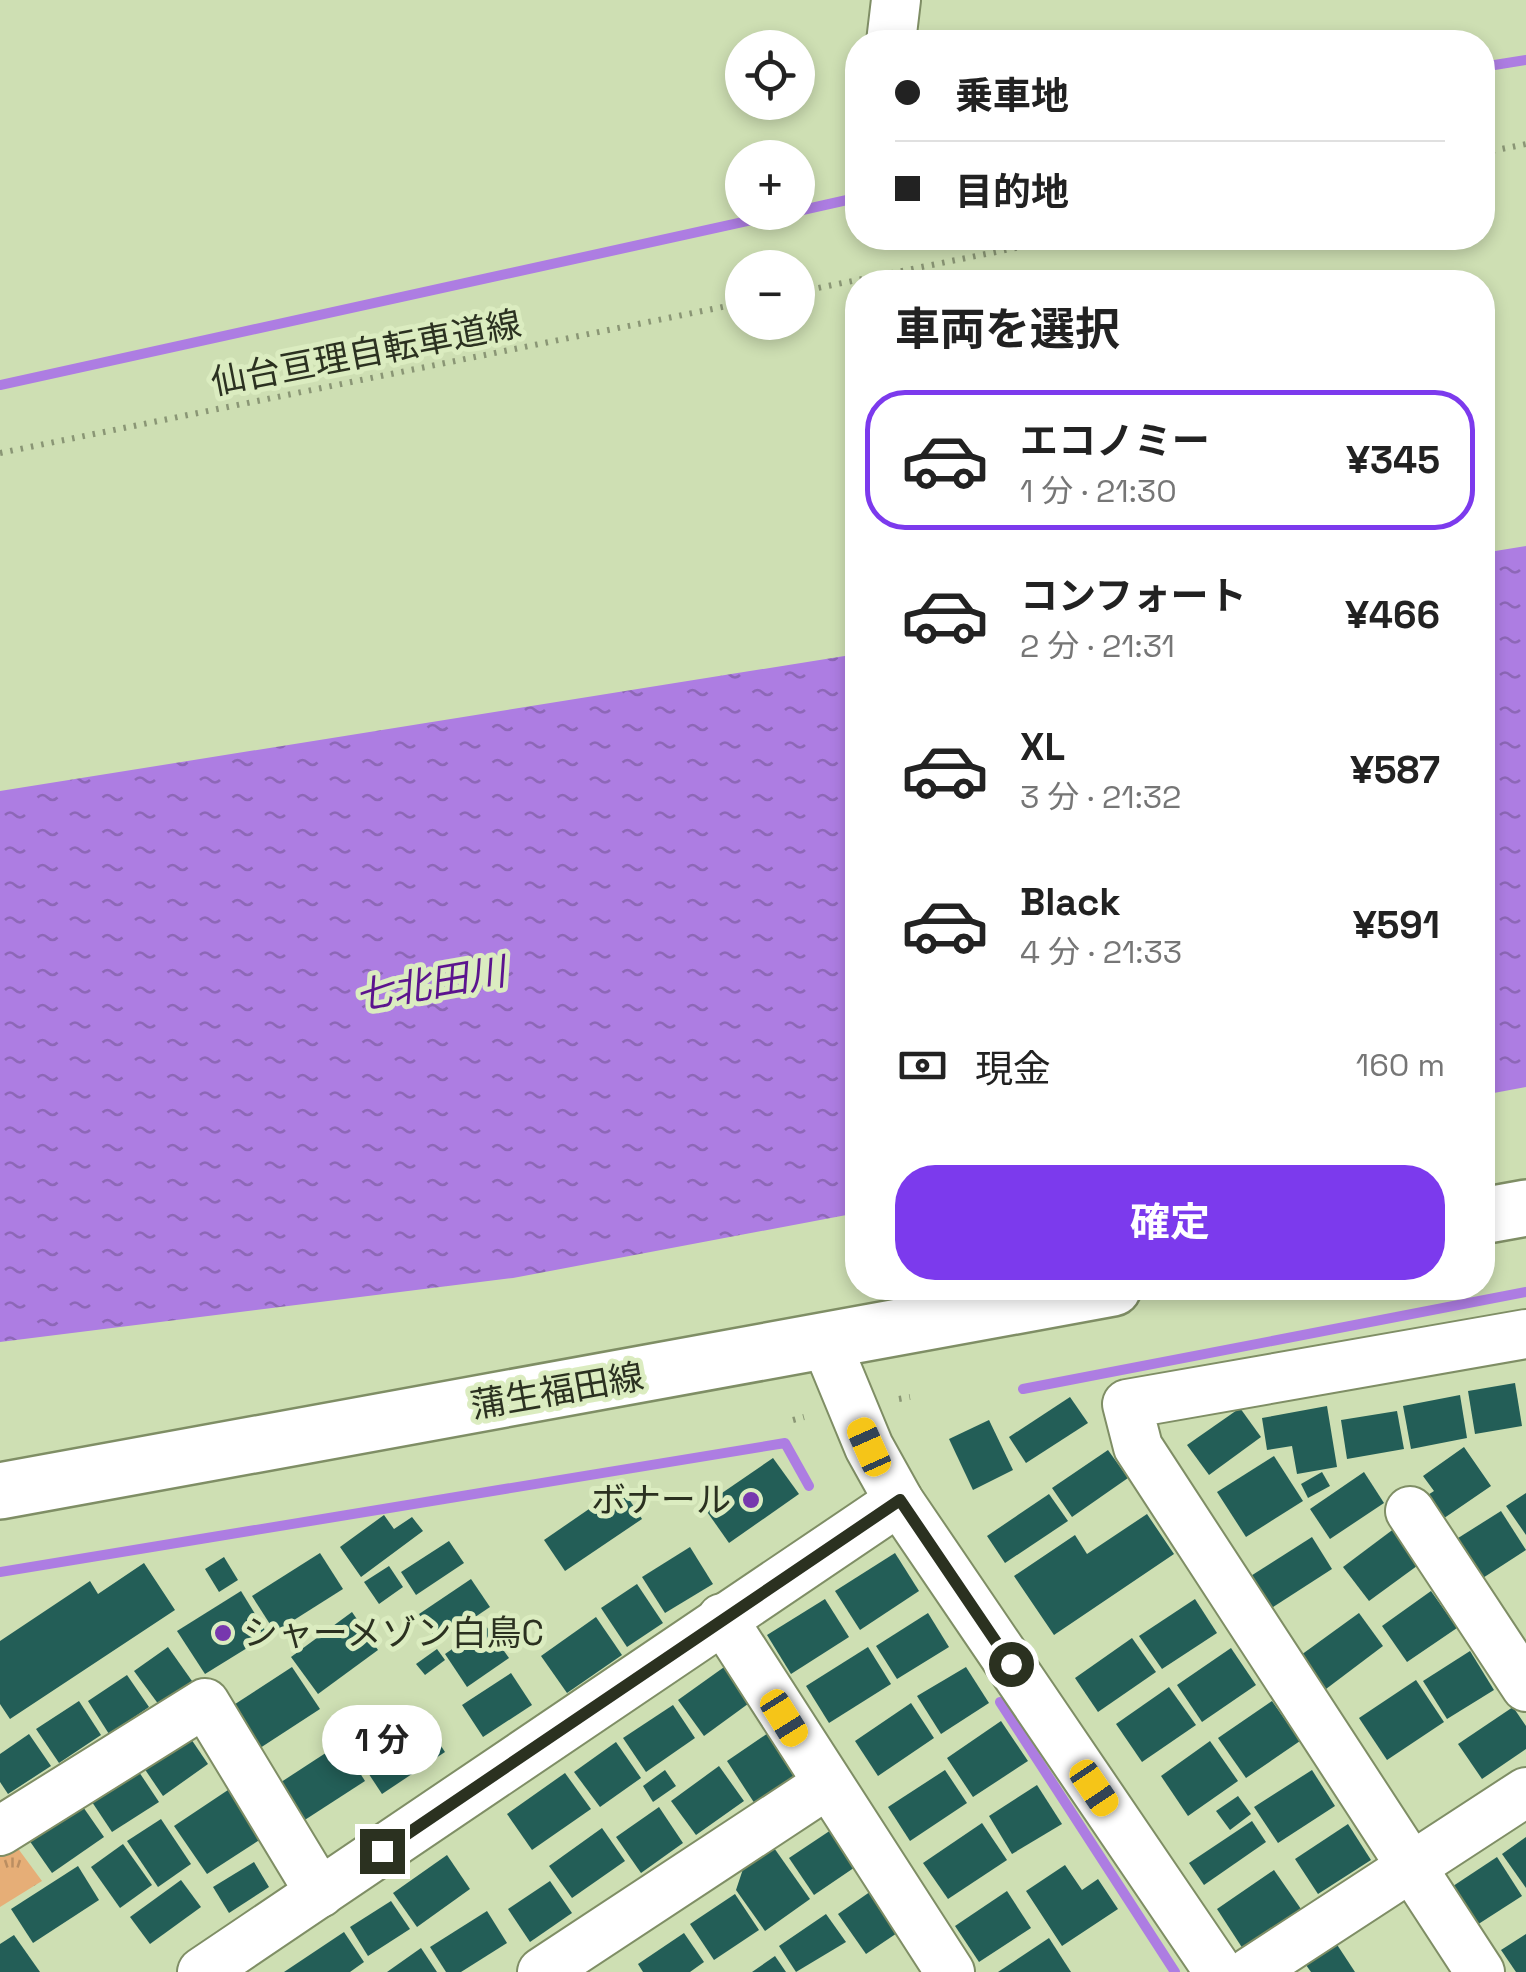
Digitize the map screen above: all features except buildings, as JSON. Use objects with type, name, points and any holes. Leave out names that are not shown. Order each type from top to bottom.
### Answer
[{"type":"main road","points":[[1495,1214],[1526,1208]]},
{"type":"main road","name":"蒲生福田線","points":[[0,1491],[1050,1300]]},
{"type":"street","points":[[892,30],[896,0]]},
{"type":"street","points":[[1480,1972],[1138,1446],[1127,1404],[1526,1334]]},
{"type":"street","points":[[826,1343],[869,1447],[900,1500],[1220,1972]]},
{"type":"street","points":[[202,1972],[900,1500]]},
{"type":"street","points":[[1410,1511],[1526,1687]]},
{"type":"street","points":[[722,1618],[931,1965]]},
{"type":"street","points":[[0,1831],[205,1703],[320,1893]]},
{"type":"street","points":[[542,1972],[826,1785]]},
{"type":"street","points":[[1250,1972],[1526,1792]]},
{"type":"path","points":[[1495,150],[1526,144]]},
{"type":"path","points":[[907,270],[1006,250]]},
{"type":"path","points":[[815,289],[845,282]]},
{"type":"path","name":"仙台亘理自転車道線","points":[[0,453],[725,306]]},
{"type":"path","points":[[899,1400],[910,1397]]},
{"type":"path","points":[[793,1420],[804,1418]]},
{"type":"green space","points":[[11,1839],[42,1881],[0,1907],[0,1847]]},
{"type":"water","points":[[1526,546],[1526,1087],[1495,1093],[1495,551]]},
{"type":"water","name":"七北田川","points":[[845,656],[845,1215],[513,1278],[0,1342],[0,791]]},
{"type":"waterway","points":[[1495,65],[1526,60]]},
{"type":"waterway","points":[[815,207],[845,200]]},
{"type":"waterway","points":[[0,385],[725,226]]},
{"type":"waterway","points":[[1495,1298],[1526,1292]]},
{"type":"waterway","points":[[1023,1389],[1485,1300]]},
{"type":"waterway","points":[[0,1572],[785,1443],[809,1486]]},
{"type":"waterway","points":[[1000,1702],[1175,1972]]},
{"type":"place","name":"ボナール","points":[[751,1500]]},
{"type":"place","name":"シャーメゾン白鳥C","points":[[223,1633]]},
{"type":"route","points":[[382,1851],[900,1500],[1011,1664]]}]
